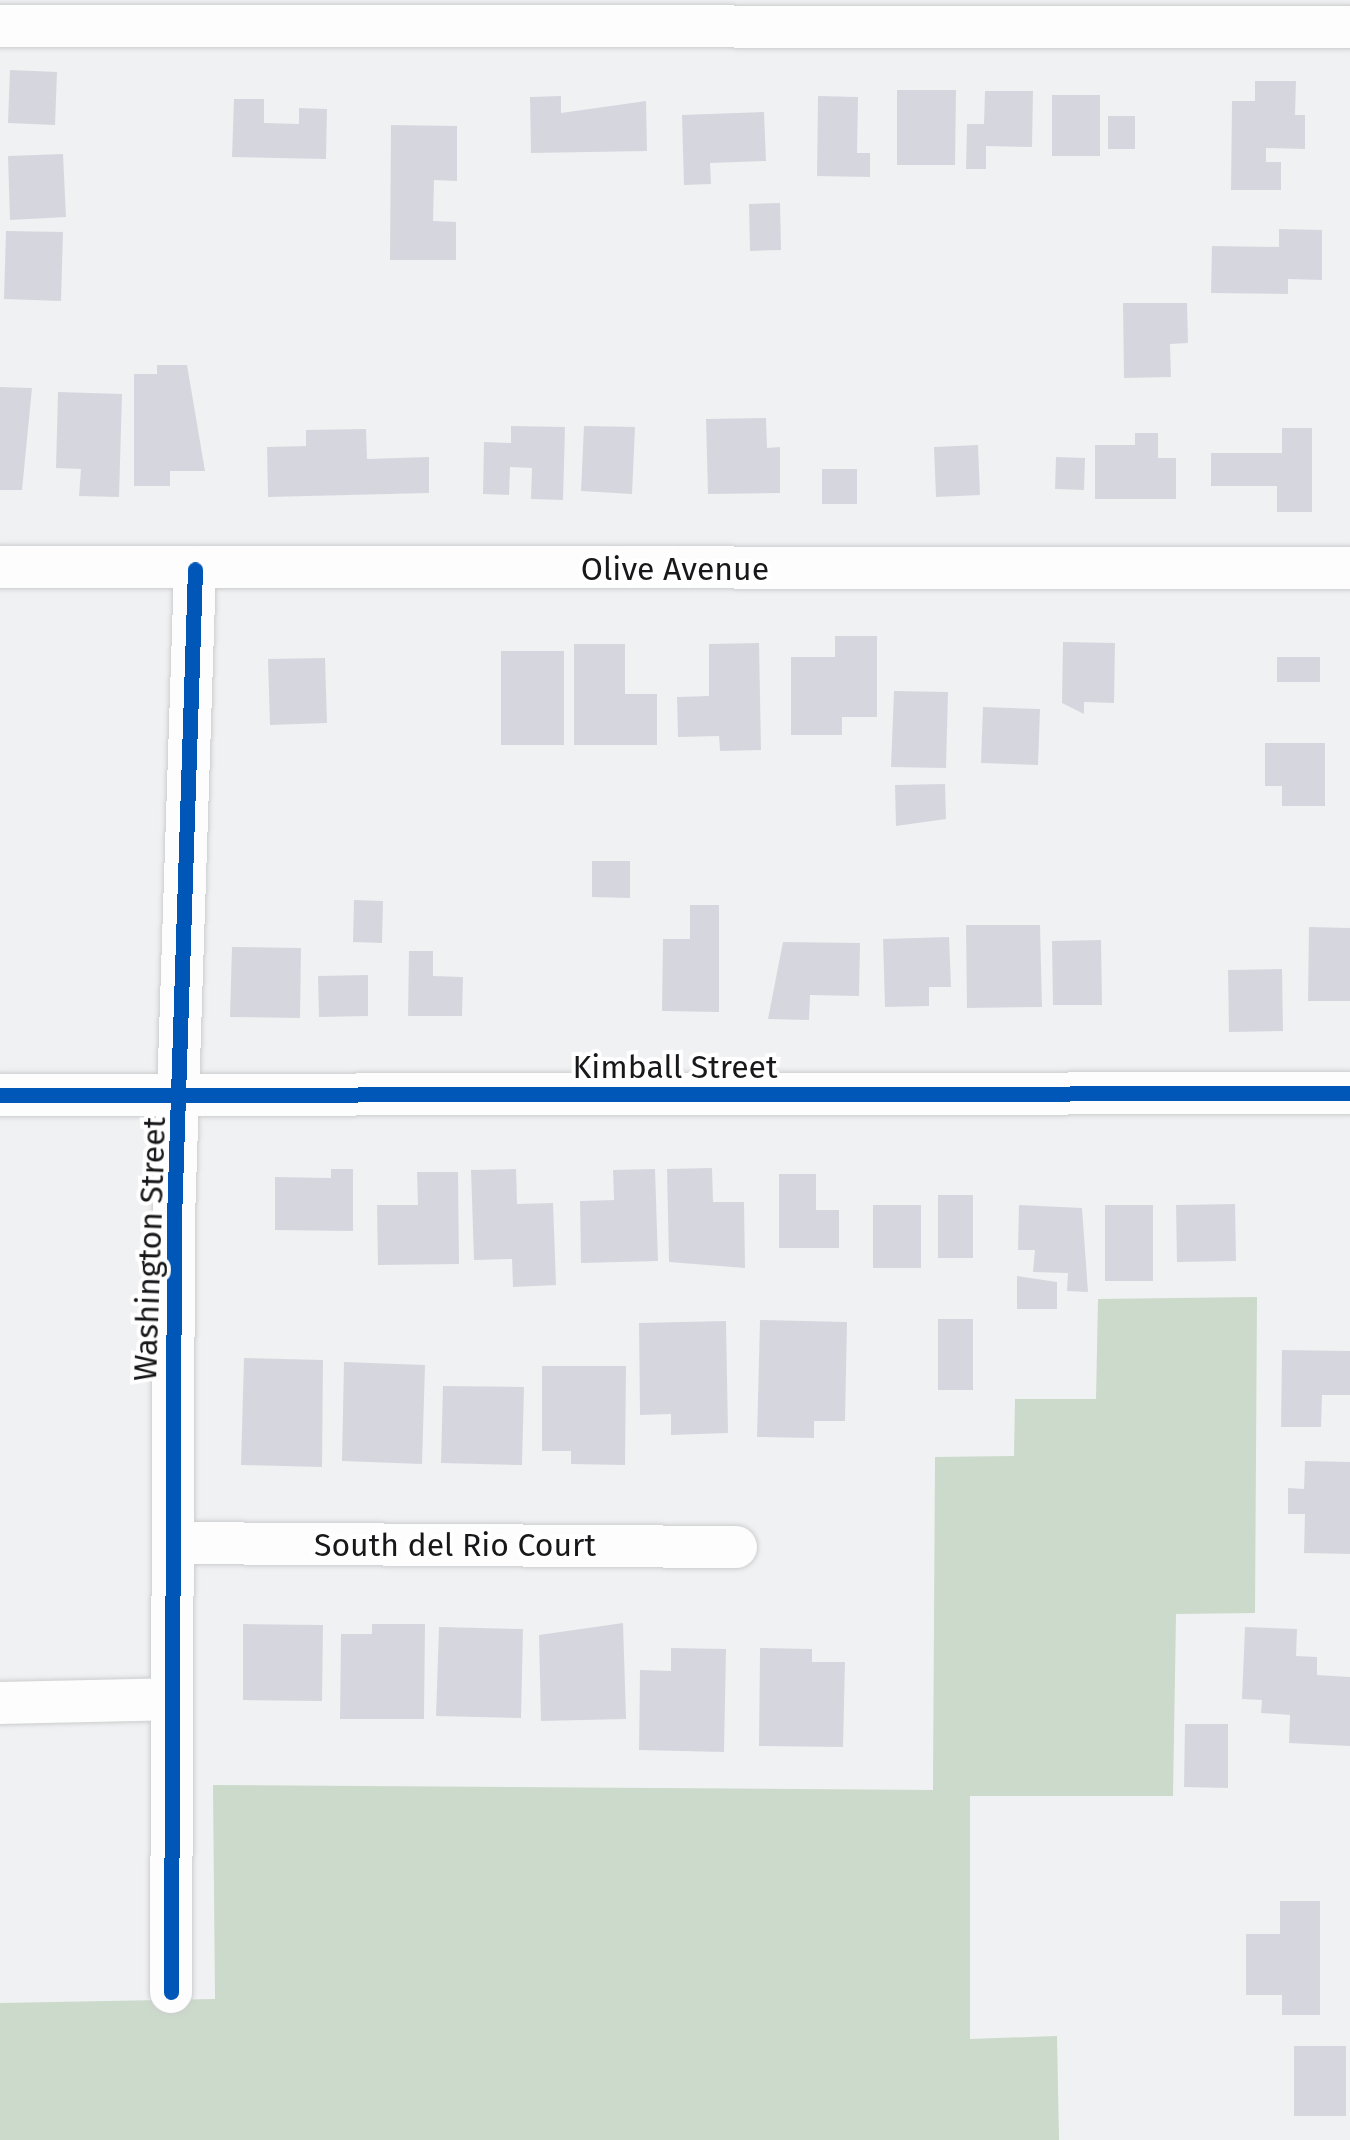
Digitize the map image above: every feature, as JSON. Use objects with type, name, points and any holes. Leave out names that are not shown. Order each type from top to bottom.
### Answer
[{"type":"street","points":[[0,26],[1350,26]]},
{"type":"street","name":"Olive Avenue","points":[[0,567],[1350,568]]},
{"type":"street","name":"Washington Street","points":[[171,1992],[173,1543],[195,569]]},
{"type":"street","name":"Kimball Street","points":[[0,1095],[1350,1093]]},
{"type":"street","name":"South del Rio Court","points":[[173,1543],[736,1547]]},
{"type":"street","points":[[0,1703],[171,1700]]},
{"type":"green space","points":[[1257,1297],[1255,1613],[1176,1614],[1173,1796],[970,1796],[970,2039],[1057,2036],[1059,2140],[0,2140],[0,2003],[215,1999],[213,1785],[933,1790],[935,1457],[1014,1456],[1015,1399],[1096,1399],[1098,1299]]},
{"type":"building","points":[[10,70],[57,72],[55,125],[8,123]]},
{"type":"building","points":[[1255,81],[1296,81],[1295,115],[1305,115],[1305,149],[1266,148],[1266,162],[1281,162],[1281,190],[1231,190],[1232,101],[1255,101]]},
{"type":"building","points":[[897,90],[956,90],[955,165],[897,165]]},
{"type":"building","points":[[985,91],[1033,91],[1032,147],[986,146],[986,169],[966,169],[967,124],[984,124]]},
{"type":"building","points":[[1052,95],[1100,95],[1100,156],[1052,156]]},
{"type":"building","points":[[561,96],[561,113],[646,101],[647,151],[531,153],[530,97]]},
{"type":"building","points":[[818,96],[858,97],[857,153],[870,153],[870,177],[817,176]]},
{"type":"building","points":[[234,99],[264,99],[264,123],[299,124],[299,108],[327,109],[326,159],[232,157]]},
{"type":"building","points":[[764,112],[766,161],[710,163],[711,184],[684,185],[682,115]]},
{"type":"building","points":[[1108,116],[1135,116],[1135,149],[1108,149]]},
{"type":"building","points":[[391,125],[457,126],[457,181],[434,180],[433,221],[456,222],[456,260],[390,260]]},
{"type":"building","points":[[63,154],[66,217],[10,220],[8,156]]},
{"type":"building","points":[[780,203],[781,250],[750,251],[749,204]]},
{"type":"building","points":[[1279,229],[1322,230],[1322,280],[1288,279],[1288,294],[1211,293],[1212,246],[1279,247]]},
{"type":"building","points":[[6,231],[63,232],[61,301],[4,299]]},
{"type":"building","points":[[1123,303],[1187,303],[1188,343],[1170,344],[1171,377],[1124,378]]},
{"type":"building","points":[[157,365],[187,365],[205,471],[170,471],[170,486],[134,486],[134,374],[157,374]]},
{"type":"building","points":[[0,387],[32,388],[22,490],[0,490]]},
{"type":"building","points":[[58,392],[122,394],[119,497],[79,496],[81,469],[56,468]]},
{"type":"building","points":[[766,418],[767,448],[780,447],[780,493],[708,494],[706,419]]},
{"type":"building","points":[[511,426],[565,427],[563,500],[531,499],[532,468],[510,467],[509,495],[483,494],[484,442],[511,443]]},
{"type":"building","points":[[584,426],[635,427],[632,494],[581,491]]},
{"type":"building","points":[[1282,428],[1312,428],[1312,512],[1277,512],[1277,486],[1211,486],[1211,453],[1282,453]]},
{"type":"building","points":[[366,429],[367,459],[429,457],[429,493],[268,497],[267,447],[306,446],[306,430]]},
{"type":"building","points":[[1135,433],[1158,433],[1158,458],[1176,458],[1176,499],[1095,499],[1095,445],[1135,445]]},
{"type":"building","points":[[978,445],[980,495],[936,497],[934,447]]},
{"type":"building","points":[[1056,457],[1085,458],[1084,490],[1055,489]]},
{"type":"building","points":[[822,469],[857,469],[857,504],[822,504]]},
{"type":"building","points":[[835,636],[877,636],[877,717],[842,717],[842,735],[791,735],[791,657],[835,657]]},
{"type":"building","points":[[1063,642],[1115,643],[1114,703],[1084,702],[1084,714],[1062,703]]},
{"type":"building","points":[[759,643],[761,750],[720,751],[719,736],[678,737],[677,697],[709,696],[709,644]]},
{"type":"building","points":[[574,644],[625,644],[625,694],[657,694],[657,745],[574,745]]},
{"type":"building","points":[[501,651],[564,651],[564,745],[501,745]]},
{"type":"building","points":[[1277,657],[1320,657],[1320,682],[1277,682]]},
{"type":"building","points":[[325,658],[327,723],[270,725],[268,659]]},
{"type":"building","points":[[894,691],[948,692],[946,768],[891,767]]},
{"type":"building","points":[[983,707],[1040,709],[1038,765],[981,763]]},
{"type":"building","points":[[1265,743],[1325,743],[1325,806],[1282,806],[1282,786],[1265,786]]},
{"type":"building","points":[[945,784],[946,819],[896,826],[895,785]]},
{"type":"building","points":[[592,861],[630,861],[630,898],[592,897]]},
{"type":"building","points":[[354,900],[383,901],[382,943],[353,942]]},
{"type":"building","points":[[690,905],[719,905],[719,1012],[662,1011],[663,939],[690,939]]},
{"type":"building","points":[[966,925],[1040,925],[1042,1007],[967,1008]]},
{"type":"building","points":[[1309,927],[1350,928],[1350,1001],[1308,1001]]},
{"type":"building","points":[[949,937],[951,987],[929,987],[929,1006],[885,1007],[883,939]]},
{"type":"building","points":[[1101,940],[1102,1005],[1053,1005],[1052,941]]},
{"type":"building","points":[[783,942],[860,943],[859,996],[810,995],[809,1020],[768,1019]]},
{"type":"building","points":[[232,947],[301,948],[300,1018],[230,1017]]},
{"type":"building","points":[[409,951],[433,951],[433,976],[463,977],[462,1016],[408,1016]]},
{"type":"building","points":[[1282,969],[1283,1031],[1229,1032],[1228,970]]},
{"type":"building","points":[[368,975],[368,1016],[319,1017],[318,976]]},
{"type":"building","points":[[712,1168],[713,1202],[744,1202],[745,1268],[669,1262],[667,1169]]},
{"type":"building","points":[[331,1169],[353,1169],[353,1231],[275,1230],[275,1177],[331,1178]]},
{"type":"building","points":[[516,1169],[517,1204],[553,1203],[556,1285],[513,1287],[512,1259],[474,1260],[471,1170]]},
{"type":"building","points":[[655,1169],[658,1261],[581,1263],[580,1201],[614,1200],[613,1170]]},
{"type":"building","points":[[417,1172],[458,1172],[459,1264],[378,1265],[377,1205],[418,1205]]},
{"type":"building","points":[[779,1174],[816,1174],[816,1210],[839,1210],[839,1248],[779,1248]]},
{"type":"building","points":[[938,1195],[973,1195],[973,1258],[938,1258]]},
{"type":"building","points":[[1235,1204],[1236,1261],[1177,1262],[1176,1205]]},
{"type":"building","points":[[873,1205],[921,1205],[921,1268],[873,1268]]},
{"type":"building","points":[[1019,1205],[1082,1208],[1088,1292],[1067,1291],[1068,1273],[1033,1272],[1035,1250],[1018,1250]]},
{"type":"building","points":[[1105,1205],[1153,1205],[1153,1281],[1105,1281]]},
{"type":"building","points":[[1017,1276],[1057,1282],[1057,1309],[1017,1309]]},
{"type":"building","points":[[938,1319],[973,1319],[973,1390],[938,1390]]},
{"type":"building","points":[[760,1320],[847,1322],[845,1421],[814,1421],[814,1438],[757,1437]]},
{"type":"building","points":[[726,1321],[728,1433],[671,1435],[671,1414],[640,1415],[639,1323]]},
{"type":"building","points":[[1282,1350],[1350,1351],[1350,1395],[1322,1395],[1321,1427],[1281,1427]]},
{"type":"building","points":[[244,1358],[323,1360],[322,1467],[241,1465]]},
{"type":"building","points":[[344,1362],[425,1365],[422,1464],[342,1461]]},
{"type":"building","points":[[542,1366],[626,1366],[625,1465],[571,1464],[571,1451],[542,1451]]},
{"type":"building","points":[[443,1386],[524,1387],[522,1465],[441,1463]]},
{"type":"building","points":[[1305,1461],[1350,1462],[1350,1554],[1304,1553],[1305,1514],[1288,1514],[1288,1488],[1304,1489]]},
{"type":"building","points":[[623,1623],[626,1719],[541,1721],[539,1635]]},
{"type":"building","points":[[243,1624],[323,1625],[322,1701],[243,1700]]},
{"type":"building","points":[[372,1624],[425,1624],[424,1719],[340,1719],[341,1634],[372,1634]]},
{"type":"building","points":[[439,1627],[523,1629],[521,1718],[436,1716]]},
{"type":"building","points":[[1245,1627],[1297,1629],[1296,1656],[1317,1657],[1317,1675],[1350,1677],[1350,1746],[1289,1743],[1290,1715],[1261,1713],[1262,1700],[1242,1699]]},
{"type":"building","points":[[671,1648],[726,1649],[724,1752],[639,1750],[640,1670],[671,1671]]},
{"type":"building","points":[[760,1648],[812,1649],[812,1662],[845,1662],[843,1747],[759,1746]]},
{"type":"building","points":[[1185,1724],[1228,1724],[1228,1788],[1184,1787]]},
{"type":"building","points":[[1280,1901],[1320,1901],[1320,2015],[1282,2015],[1282,1995],[1246,1995],[1246,1934],[1280,1934]]},
{"type":"building","points":[[1294,2046],[1346,2046],[1346,2116],[1294,2116]]},
{"type":"cycle path","points":[[171,1992],[174,1219],[195,569]]},
{"type":"cycle path","points":[[0,1095],[1350,1093]]}]
